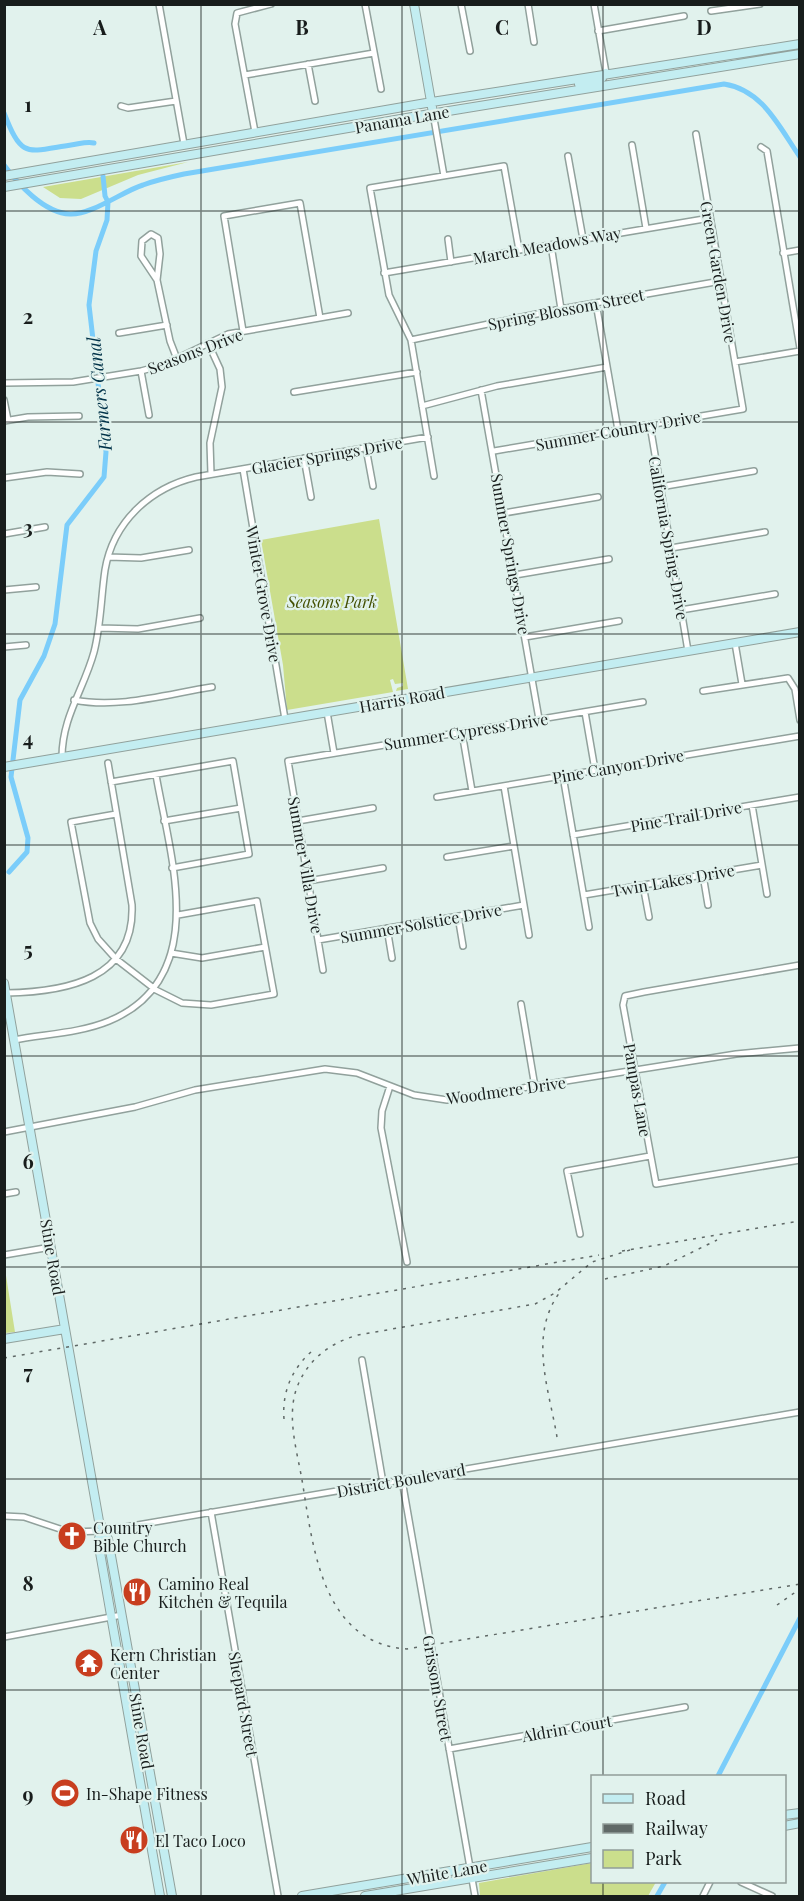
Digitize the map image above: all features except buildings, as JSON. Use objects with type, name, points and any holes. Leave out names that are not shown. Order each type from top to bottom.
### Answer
[{"type":"main road","points":[[414,4],[433,113]]},
{"type":"main road","name":"Panama Lane","points":[[4,176],[606,73],[800,44]]},
{"type":"main road","name":"Panama Lane","points":[[5,187],[433,113],[800,54]]},
{"type":"main road","points":[[572,90],[575,84],[602,80],[606,73]]},
{"type":"main road","points":[[218,150],[249,140],[255,132]]},
{"type":"main road","points":[[165,159],[168,154],[184,144]]},
{"type":"main road","name":"Harris Road","points":[[5,767],[800,632]]},
{"type":"main road","name":"Stine Road","points":[[4,983],[102,1531],[108,1539],[172,1896]]},
{"type":"main road","points":[[4,1339],[65,1329]]},
{"type":"main road","name":"Stine Road","points":[[102,1531],[98,1541],[160,1896]]},
{"type":"main road","points":[[124,1685],[129,1686],[134,1711],[140,1719]]},
{"type":"main road","points":[[130,1722],[136,1726],[148,1763]]},
{"type":"main road","points":[[145,1805],[151,1811],[163,1849]]},
{"type":"main road","name":"White Lane","points":[[302,1896],[591,1848]]},
{"type":"main road","name":"White Lane","points":[[365,1896],[591,1856]]},
{"type":"street","points":[[159,4],[184,144]]},
{"type":"street","points":[[255,132],[235,24],[237,13],[248,8],[271,4]]},
{"type":"street","points":[[365,4],[381,89]]},
{"type":"street","points":[[461,4],[470,51]]},
{"type":"street","points":[[528,4],[534,42]]},
{"type":"street","points":[[594,4],[606,73]]},
{"type":"street","points":[[711,11],[760,4]]},
{"type":"street","points":[[598,31],[684,16]]},
{"type":"street","points":[[245,75],[374,53]]},
{"type":"street","points":[[308,64],[315,101]]},
{"type":"street","points":[[121,106],[128,108],[176,100]]},
{"type":"street","points":[[433,113],[444,176]]},
{"type":"street","name":"Green Garden Drive","points":[[696,134],[743,409]]},
{"type":"street","points":[[632,145],[646,228]]},
{"type":"street","points":[[735,362],[800,350],[797,318],[783,253],[767,151],[761,147]]},
{"type":"street","points":[[568,156],[583,239]]},
{"type":"street","points":[[434,476],[411,340],[389,294],[370,188],[504,166],[519,250]]},
{"type":"street","points":[[243,331],[224,216],[300,203],[320,318]]},
{"type":"street","name":"March Meadows Way","points":[[384,273],[710,218]]},
{"type":"street","points":[[157,280],[142,260],[140,251],[142,241],[151,234],[158,238],[160,249],[157,280],[177,359]]},
{"type":"street","points":[[448,239],[452,262]]},
{"type":"street","points":[[551,245],[561,309]]},
{"type":"street","points":[[783,253],[800,250]]},
{"type":"street","name":"Spring Blossom Street","points":[[411,340],[561,309],[721,281]]},
{"type":"street","points":[[596,303],[618,430]]},
{"type":"street","name":"Seasons Drive","points":[[4,383],[90,380],[141,371],[177,359],[208,343],[243,331],[348,313]]},
{"type":"street","points":[[120,333],[167,325]]},
{"type":"street","points":[[208,343],[220,369],[222,387],[210,443],[211,474]]},
{"type":"street","points":[[422,406],[481,390],[607,367]]},
{"type":"street","points":[[141,371],[149,415]]},
{"type":"street","points":[[294,392],[417,372]]},
{"type":"street","name":"Summer Springs Drive","points":[[481,390],[494,452],[539,719]]},
{"type":"street","points":[[4,400],[6,421],[79,416]]},
{"type":"street","name":"Summer Country Drive","points":[[494,452],[743,409]]},
{"type":"street","name":"California Spring Drive","points":[[650,425],[688,651]]},
{"type":"street","name":"Glacier Springs Drive","points":[[62,757],[65,723],[91,662],[99,628],[108,556],[122,526],[145,501],[175,483],[211,474],[428,437]]},
{"type":"street","points":[[366,448],[373,486]]},
{"type":"street","points":[[304,459],[311,497]]},
{"type":"street","name":"Winter Grove Drive","points":[[243,469],[285,719]]},
{"type":"street","points":[[660,487],[754,471]]},
{"type":"street","points":[[4,478],[47,472],[80,474]]},
{"type":"street","points":[[504,513],[598,497]]},
{"type":"street","points":[[4,534],[45,527]]},
{"type":"street","points":[[671,548],[765,532]]},
{"type":"street","points":[[108,556],[141,558],[189,550]]},
{"type":"street","points":[[514,575],[609,559]]},
{"type":"street","points":[[4,590],[36,587]]},
{"type":"street","points":[[681,610],[775,594]]},
{"type":"street","points":[[99,628],[138,629],[200,618]]},
{"type":"street","points":[[525,637],[619,621]]},
{"type":"street","points":[[735,643],[742,684]]},
{"type":"street","points":[[4,647],[26,645]]},
{"type":"street","points":[[703,691],[788,678],[793,682],[795,689],[800,720]]},
{"type":"street","points":[[74,700],[95,703],[119,702],[212,687]]},
{"type":"street","name":"Summer Cypress Drive","points":[[288,761],[644,702]]},
{"type":"street","points":[[327,712],[334,753]]},
{"type":"street","points":[[585,712],[595,770]]},
{"type":"street","points":[[462,732],[472,791]]},
{"type":"street","name":"Pine Canyon Drive","points":[[437,797],[800,736]]},
{"type":"street","points":[[111,783],[233,761],[249,854],[172,868]]},
{"type":"street","name":"Summer Villa Drive","points":[[288,761],[323,970]]},
{"type":"street","points":[[6,993],[81,982],[103,972],[116,960],[129,935],[133,915],[108,763]]},
{"type":"street","points":[[14,1040],[101,1024],[132,1008],[152,988],[171,953],[178,915],[156,775]]},
{"type":"street","points":[[563,776],[589,927]]},
{"type":"street","points":[[504,786],[529,935]]},
{"type":"street","name":"Pine Trail Drive","points":[[573,835],[800,797]]},
{"type":"street","points":[[752,805],[767,894]]},
{"type":"street","points":[[164,821],[241,808]]},
{"type":"street","points":[[298,821],[373,808]]},
{"type":"street","points":[[117,814],[71,822],[90,922],[104,947],[116,960],[152,988],[173,1000],[203,1005],[274,994],[257,901],[178,915]]},
{"type":"street","points":[[447,857],[514,846]]},
{"type":"street","name":"Twin Lakes Drive","points":[[584,895],[762,865]]},
{"type":"street","points":[[308,880],[383,868]]},
{"type":"street","points":[[703,875],[708,904]]},
{"type":"street","points":[[643,885],[649,917]]},
{"type":"street","name":"Summer Solstice Drive","points":[[318,940],[524,905]]},
{"type":"street","points":[[458,916],[463,946]]},
{"type":"street","points":[[387,928],[392,958]]},
{"type":"street","points":[[171,953],[202,958],[265,947]]},
{"type":"street","name":"Pampas Lane","points":[[800,965],[626,996],[623,1005],[656,1184],[800,1160]]},
{"type":"street","points":[[521,1004],[535,1087]]},
{"type":"street","name":"Woodmere Drive","points":[[4,1132],[135,1107],[195,1090],[314,1070],[344,1070],[423,1097],[447,1100],[736,1054],[800,1048]]},
{"type":"street","points":[[390,1086],[382,1111],[381,1128],[406,1262]]},
{"type":"street","points":[[580,1233],[567,1171],[650,1156]]},
{"type":"street","points":[[4,1194],[16,1192]]},
{"type":"street","points":[[4,1255],[51,1247]]},
{"type":"street","points":[[362,1360],[383,1483]]},
{"type":"street","name":"District Boulevard","points":[[4,1516],[24,1517],[69,1532],[102,1531],[800,1412]]},
{"type":"street","name":"Grissom Street","points":[[402,1480],[476,1896]]},
{"type":"street","name":"Shepard Street","points":[[211,1512],[278,1896]]},
{"type":"street","points":[[4,1637],[122,1615]]},
{"type":"street","name":"Aldrin Court","points":[[449,1749],[685,1707]]},
{"type":"street","points":[[749,1883],[772,1896]]},
{"type":"green space","points":[[188,162],[138,175],[81,199],[60,198],[43,187]]},
{"type":"green space","name":"Seasons Park","points":[[379,519],[408,689],[396,691],[397,688],[403,686],[403,683],[395,684],[393,679],[390,680],[393,692],[287,710],[283,665],[261,540]]},
{"type":"green space","points":[[4,1263],[15,1332],[5,1333],[4,1333]]},
{"type":"green space","points":[[591,1863],[591,1883],[655,1883],[648,1896],[480,1896],[479,1883]]},
{"type":"waterway","points":[[4,165],[24,189],[41,203],[60,212],[79,213],[143,185],[184,174],[724,84],[738,88],[760,102],[777,122],[800,157]]},
{"type":"waterway","name":"Farmers Canal","points":[[4,113],[16,138],[27,149],[94,143]]},
{"type":"waterway","name":"Farmers Canal","points":[[9,872],[27,852],[28,838],[11,777],[20,700],[44,656],[55,624],[67,525],[104,477],[106,452],[89,305],[96,251],[107,220],[108,202],[105,196],[103,176]]},
{"type":"waterway","points":[[719,1775],[800,1618]]},
{"type":"waterway","points":[[657,1896],[664,1883]]},
{"type":"railway","points":[[622,1251],[800,1221]]},
{"type":"railway","points":[[605,1279],[664,1266],[717,1240]]},
{"type":"railway","points":[[630,1250],[592,1262],[555,1293],[535,1304],[358,1335],[328,1348],[312,1362],[300,1380],[292,1412],[311,1533],[326,1587],[339,1610],[356,1629],[378,1643],[407,1649],[800,1584]]},
{"type":"railway","points":[[4,1358],[599,1255]]},
{"type":"railway","points":[[557,1437],[546,1381],[543,1344],[550,1309],[560,1292]]},
{"type":"railway","points":[[284,1419],[289,1382],[298,1366],[311,1352]]},
{"type":"railway","points":[[777,1605],[800,1589]]},
{"type":"place","name":"Country Bible Church","points":[[72,1536]]},
{"type":"place","name":"Camino Real Kitchen & Tequila","points":[[137,1592]]},
{"type":"place","name":"Kern Christian Center","points":[[89,1663]]},
{"type":"place","name":"In-Shape Fitness","points":[[65,1793]]},
{"type":"place","name":"El Taco Loco","points":[[134,1840]]}]
